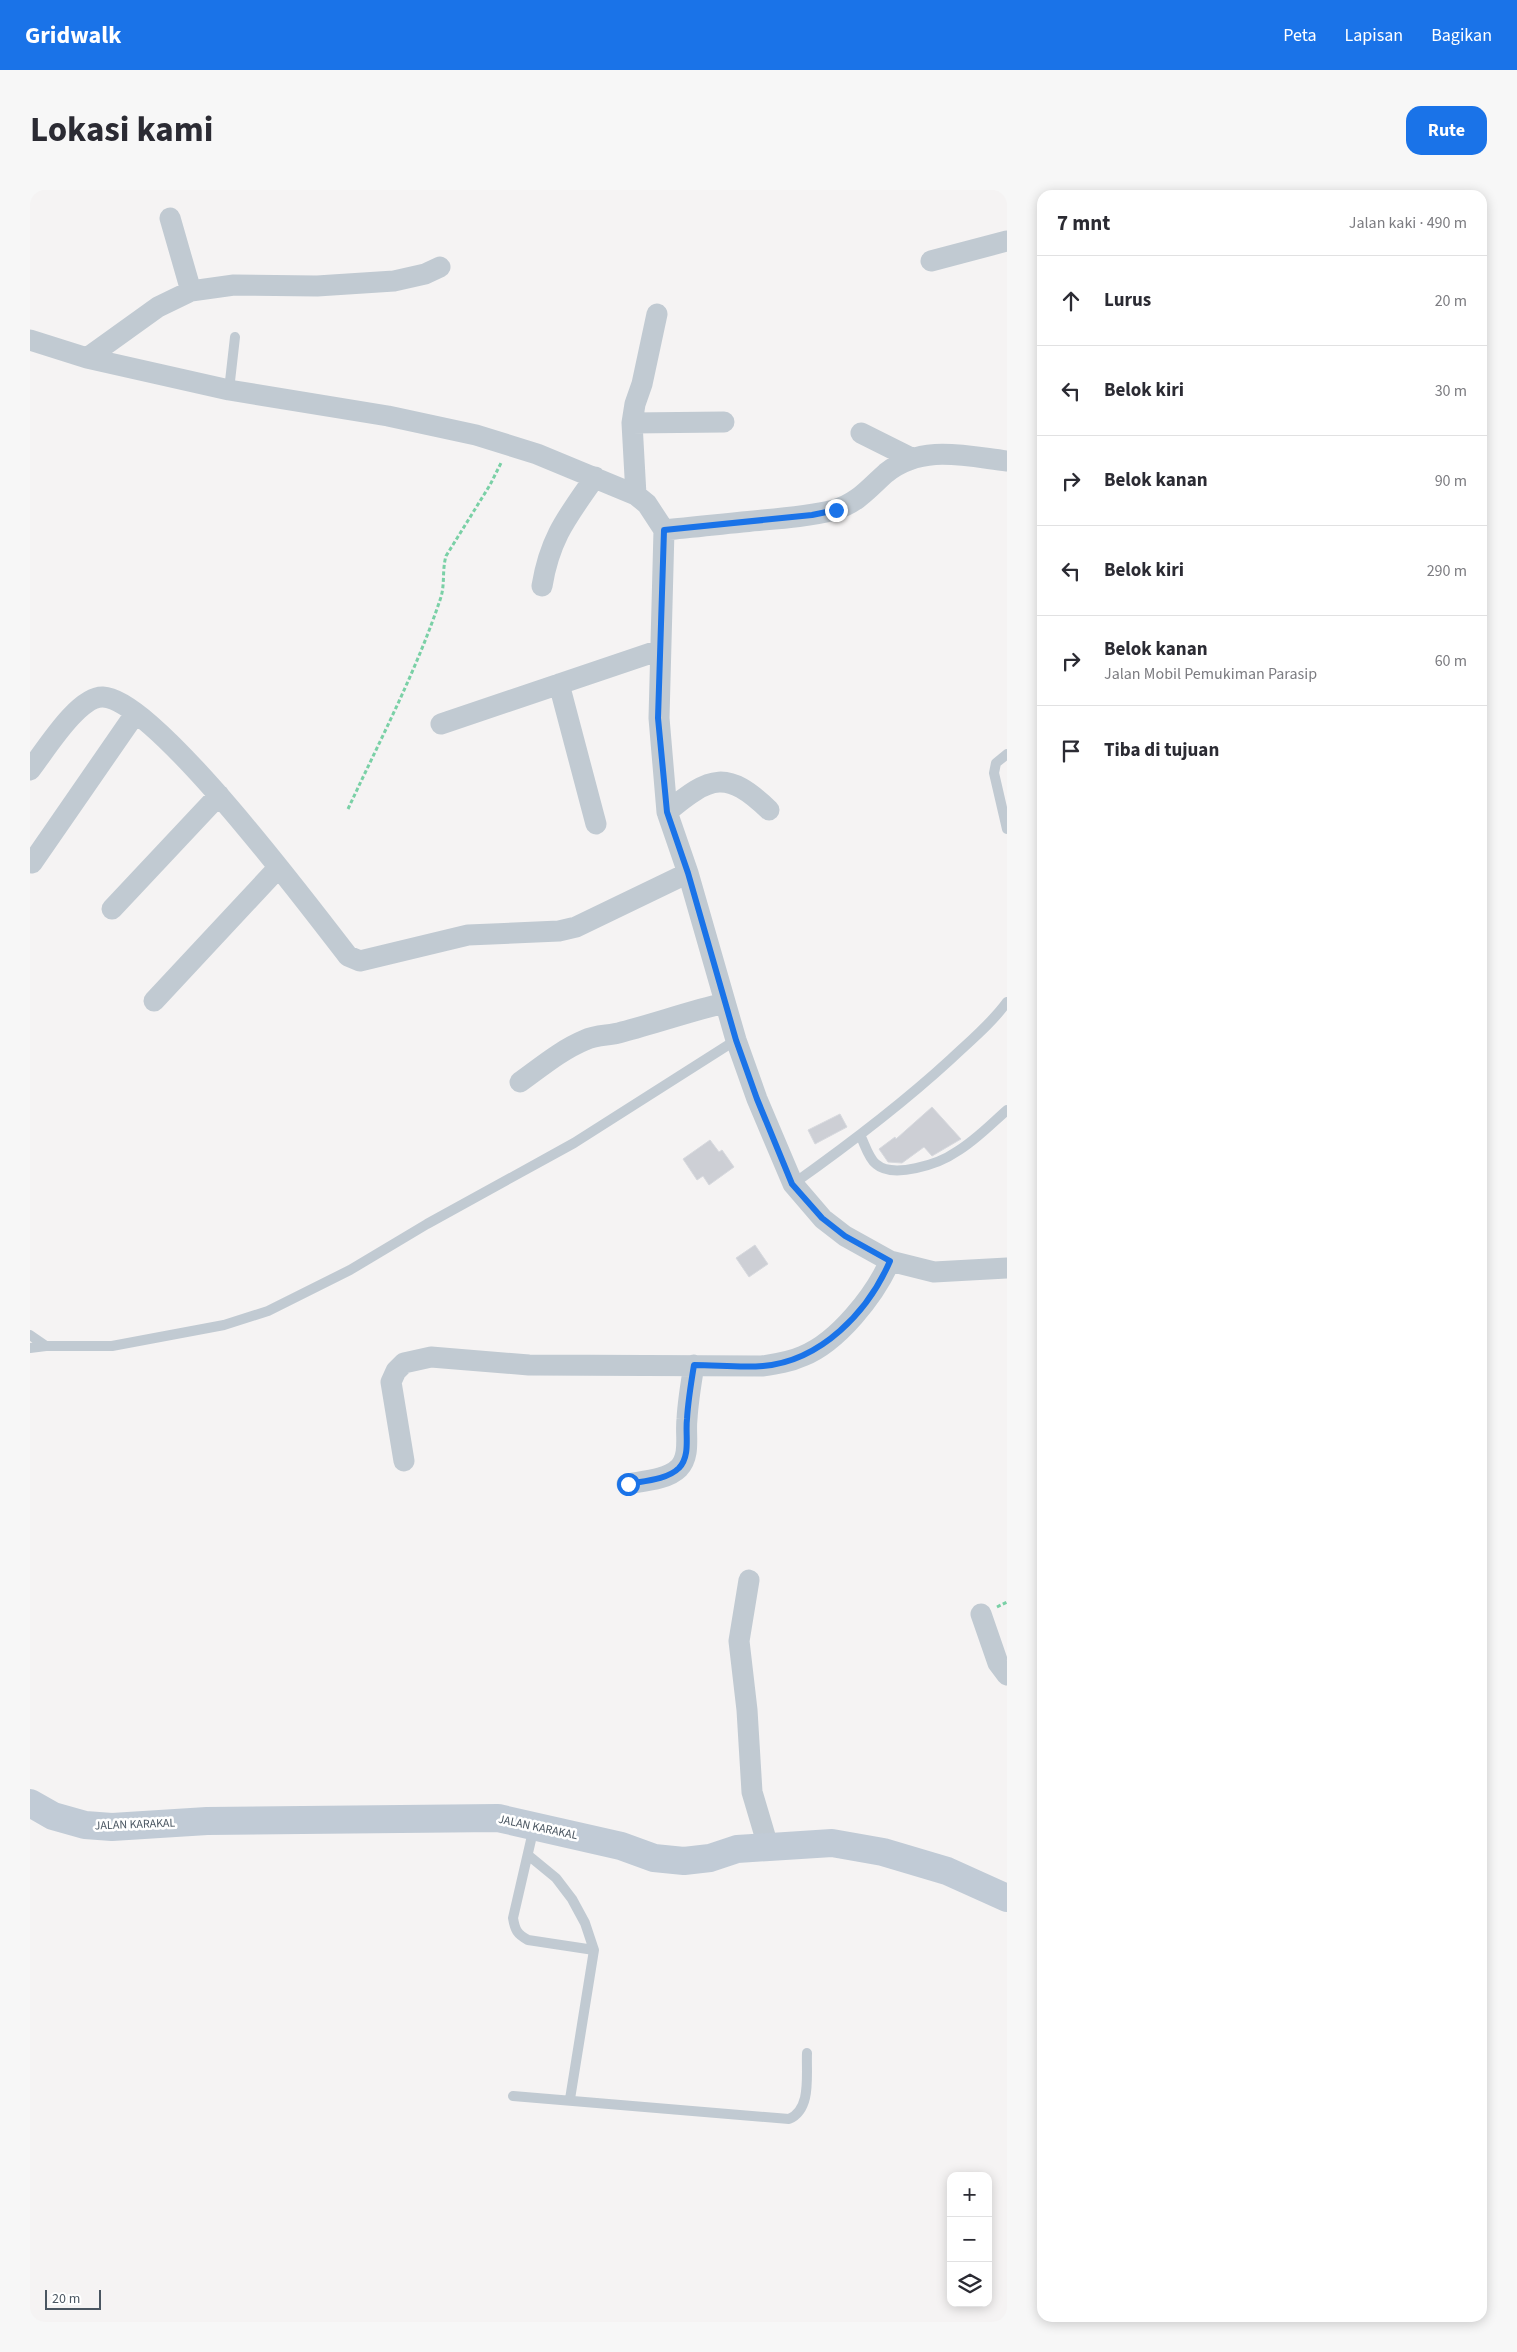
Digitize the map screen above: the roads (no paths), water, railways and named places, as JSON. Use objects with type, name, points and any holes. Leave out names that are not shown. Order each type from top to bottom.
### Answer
[{"type":"main road","name":"JALAN KARAKAL","points":[[30,1803],[52,1816],[77,1823],[112,1827],[207,1821],[408,1817],[498,1818],[535,1824],[621,1846],[654,1858],[677,1860],[710,1858],[737,1849],[832,1843],[883,1852],[947,1871],[1007,1898]]},
{"type":"street","points":[[170,218],[191,291]]},
{"type":"street","points":[[931,261],[1007,241]]},
{"type":"street","points":[[87,358],[158,307],[191,291],[234,285],[317,286],[394,281],[426,274],[440,267]]},
{"type":"street","points":[[636,495],[632,423],[657,314]]},
{"type":"street","points":[[30,340],[87,358],[229,390],[388,416],[476,435],[510,445],[594,477],[636,495],[647,504],[664,530],[658,718],[667,812],[688,873],[736,1040],[757,1099],[792,1184],[822,1218],[845,1236],[890,1261],[934,1272],[1007,1268]]},
{"type":"street","points":[[632,423],[724,422]]},
{"type":"street","points":[[861,433],[911,458]]},
{"type":"street","points":[[664,530],[812,515],[836,510],[857,501],[890,471],[911,458],[931,454],[951,454],[1007,461]]},
{"type":"street","points":[[542,586],[546,559],[554,538],[594,477]]},
{"type":"street","points":[[441,724],[660,650]]},
{"type":"street","points":[[559,684],[596,824]]},
{"type":"street","points":[[30,770],[81,706],[103,697],[116,701],[135,714],[181,754],[219,795],[348,956],[360,961],[468,935],[559,931],[576,927],[688,873]]},
{"type":"street","points":[[32,863],[135,714]]},
{"type":"street","points":[[667,812],[689,793],[719,782],[732,783],[749,791],[769,810]]},
{"type":"street","points":[[112,909],[219,795]]},
{"type":"street","points":[[154,1001],[278,868]]},
{"type":"street","points":[[520,1082],[566,1050],[586,1039],[600,1034],[620,1033],[672,1016],[725,1003]]},
{"type":"street","points":[[404,1462],[391,1382],[396,1371],[404,1363],[431,1357],[529,1365],[762,1366],[787,1362],[804,1356],[818,1348],[853,1317],[870,1298],[890,1261]]},
{"type":"street","points":[[628,1484],[668,1476],[679,1468],[684,1459],[687,1446],[686,1422],[694,1365]]},
{"type":"street","points":[[749,1580],[739,1641],[747,1710],[752,1792],[768,1846]]},
{"type":"street","points":[[981,1614],[998,1663],[1007,1675]]},
{"type":"lane","points":[[229,390],[235,336]]},
{"type":"lane","points":[[1007,754],[996,764],[994,773],[1007,829]]},
{"type":"lane","points":[[792,1184],[860,1137],[919,1089],[969,1042],[1007,1002]]},
{"type":"lane","points":[[30,1348],[46,1346],[112,1346],[224,1325],[268,1311],[350,1270],[426,1224],[574,1143],[736,1040]]},
{"type":"lane","points":[[860,1137],[874,1163],[884,1170],[899,1171],[935,1162],[956,1153],[1007,1110]]},
{"type":"lane","points":[[30,1334],[46,1346]]},
{"type":"lane","points":[[535,1824],[513,1918],[514,1930],[519,1936],[528,1940],[594,1950]]},
{"type":"lane","points":[[528,1855],[556,1878],[572,1900],[585,1923],[594,1950],[570,2100]]},
{"type":"lane","points":[[513,2096],[789,2119],[801,2111],[804,2101],[807,2053]]}]
